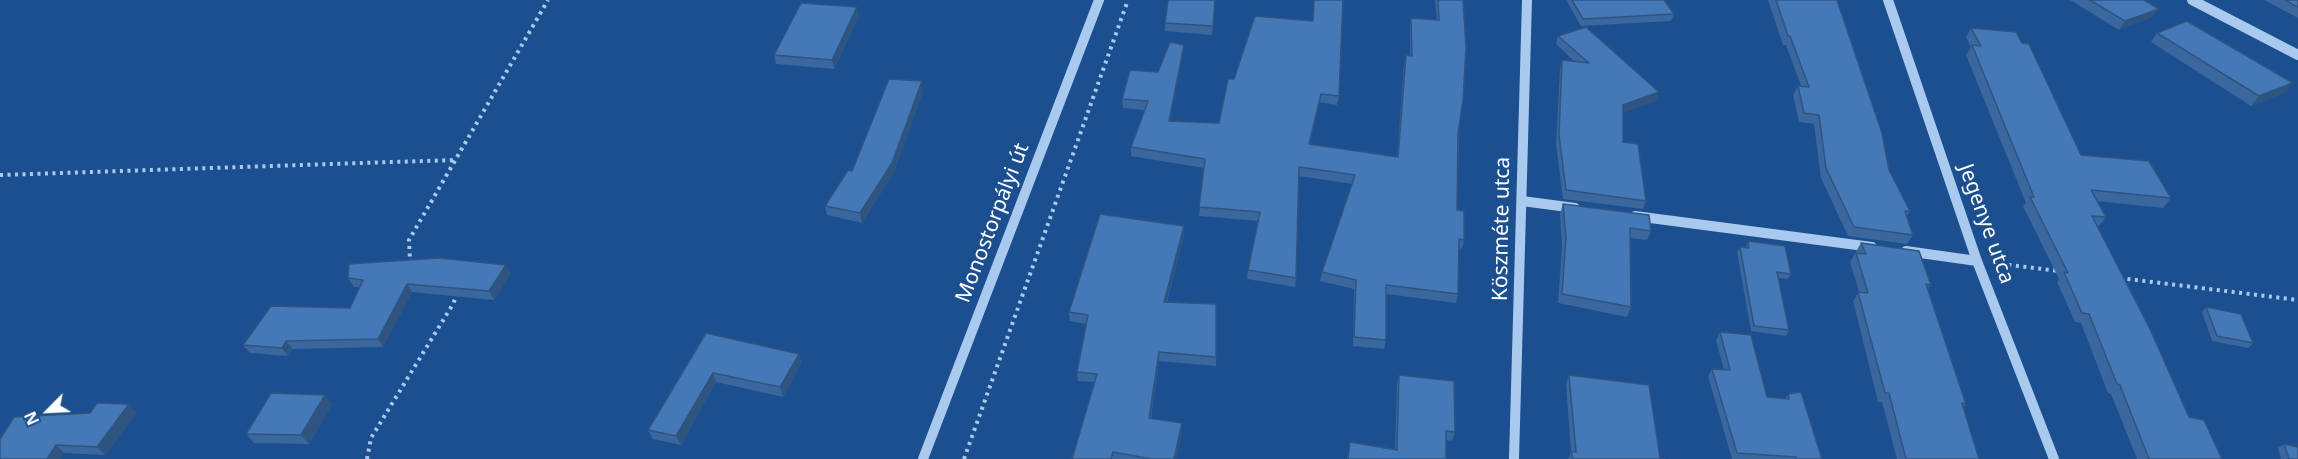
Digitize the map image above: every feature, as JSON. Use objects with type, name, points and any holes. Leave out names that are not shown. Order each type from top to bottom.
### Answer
[{"type":"street","name":"Monostorpályi út","points":[[923,459],[1099,0]]},
{"type":"street","name":"Köszméte utca","points":[[1514,459],[1527,0]]},
{"type":"street","name":"Jegenye utca","points":[[1888,0],[1977,261],[2054,459]]},
{"type":"street","points":[[2192,0],[2298,55]]},
{"type":"street","points":[[1522,201],[1592,210]]},
{"type":"street","points":[[1627,215],[1884,248]]},
{"type":"street","points":[[1895,250],[1977,261]]},
{"type":"path","points":[[422,263],[410,261],[409,240],[548,0]]},
{"type":"path","points":[[964,459],[1128,0]]},
{"type":"path","points":[[0,175],[454,160]]},
{"type":"path","points":[[1977,261],[2060,271]]},
{"type":"path","points":[[2120,278],[2298,300]]},
{"type":"path","points":[[367,459],[371,438],[453,304],[460,286]]},
{"type":"building","points":[[1168,0],[1215,0],[1213,26],[1165,23]]},
{"type":"building","points":[[1314,0],[1343,0],[1339,96],[1321,94],[1309,144],[1398,157],[1406,55],[1412,56],[1411,18],[1439,20],[1438,0],[1463,0],[1466,47],[1463,100],[1458,133],[1457,210],[1464,211],[1464,240],[1459,239],[1458,294],[1386,285],[1386,340],[1354,337],[1356,280],[1322,272],[1355,175],[1299,167],[1296,278],[1248,270],[1260,212],[1199,207],[1205,159],[1131,147],[1148,101],[1122,99],[1130,70],[1158,72],[1170,42],[1184,45],[1169,121],[1219,123],[1228,79],[1234,79],[1255,16],[1313,21]]},
{"type":"building","points":[[1572,0],[1664,0],[1674,14],[1583,19]]},
{"type":"building","points":[[1776,0],[1837,0],[1882,133],[1889,170],[1910,211],[1905,211],[1913,235],[1854,227],[1826,168],[1819,115],[1804,113],[1798,86],[1809,87]]},
{"type":"building","points":[[2090,0],[2144,0],[2159,9],[2125,21]]},
{"type":"building","points":[[2285,0],[2298,0],[2298,7]]},
{"type":"building","points":[[801,3],[857,7],[832,60],[774,55]]},
{"type":"building","points":[[2187,21],[2293,83],[2259,96],[2157,33]]},
{"type":"building","points":[[1586,27],[1659,92],[1623,105],[1623,142],[1638,144],[1646,201],[1566,190],[1559,135],[1562,60],[1589,63],[1558,36]]},
{"type":"building","points":[[1971,28],[2016,32],[2022,43],[2029,44],[2081,155],[2149,161],[2171,198],[2091,190],[2106,217],[2092,216],[2150,329],[2189,417],[2204,420],[2222,459],[2149,459],[2089,314],[2082,313],[2064,272],[2068,273],[2030,197],[2034,197],[1972,45],[1981,46]]},
{"type":"building","points":[[889,79],[922,81],[892,163],[860,213],[825,206],[848,170],[852,171]]},
{"type":"building","points":[[1563,204],[1649,215],[1651,231],[1630,228],[1631,307],[1562,294],[1566,238]]},
{"type":"building","points":[[1100,214],[1184,226],[1164,302],[1216,304],[1216,357],[1159,352],[1149,418],[1182,423],[1174,459],[1151,459],[1113,452],[1111,459],[1072,459],[1097,374],[1077,372],[1088,315],[1069,312]]},
{"type":"building","points":[[1748,241],[1785,246],[1791,274],[1777,272],[1789,330],[1754,326],[1740,247],[1749,248]]},
{"type":"building","points":[[1861,243],[1919,251],[1931,285],[1926,284],[1966,404],[1962,403],[1979,459],[1906,459],[1889,393],[1885,393],[1858,292],[1868,293],[1856,253],[1866,254]]},
{"type":"building","points":[[439,258],[506,265],[489,291],[407,284],[378,339],[286,341],[282,348],[243,345],[271,306],[350,308],[363,280],[348,278],[349,264]]},
{"type":"building","points":[[2206,307],[2241,314],[2253,343],[2217,336]]},
{"type":"building","points":[[1720,332],[1751,335],[1767,397],[1789,399],[1788,394],[1801,392],[1822,459],[1796,459],[1796,457],[1737,453],[1712,369],[1730,370]]},
{"type":"building","points":[[706,333],[799,354],[780,387],[713,373],[676,436],[648,430]]},
{"type":"building","points":[[1399,375],[1454,381],[1455,432],[1446,431],[1446,459],[1348,459],[1350,442],[1397,450]]},
{"type":"building","points":[[1569,375],[1649,385],[1660,458],[1665,459],[1573,459],[1571,452],[1576,452]]},
{"type":"building","points":[[271,393],[325,395],[301,435],[246,434]]},
{"type":"building","points":[[97,403],[129,404],[97,447],[56,445],[47,459],[0,459],[0,439],[14,417],[90,413]]},
{"type":"building","points":[[2284,444],[2298,447],[2298,459],[2289,459]]}]
